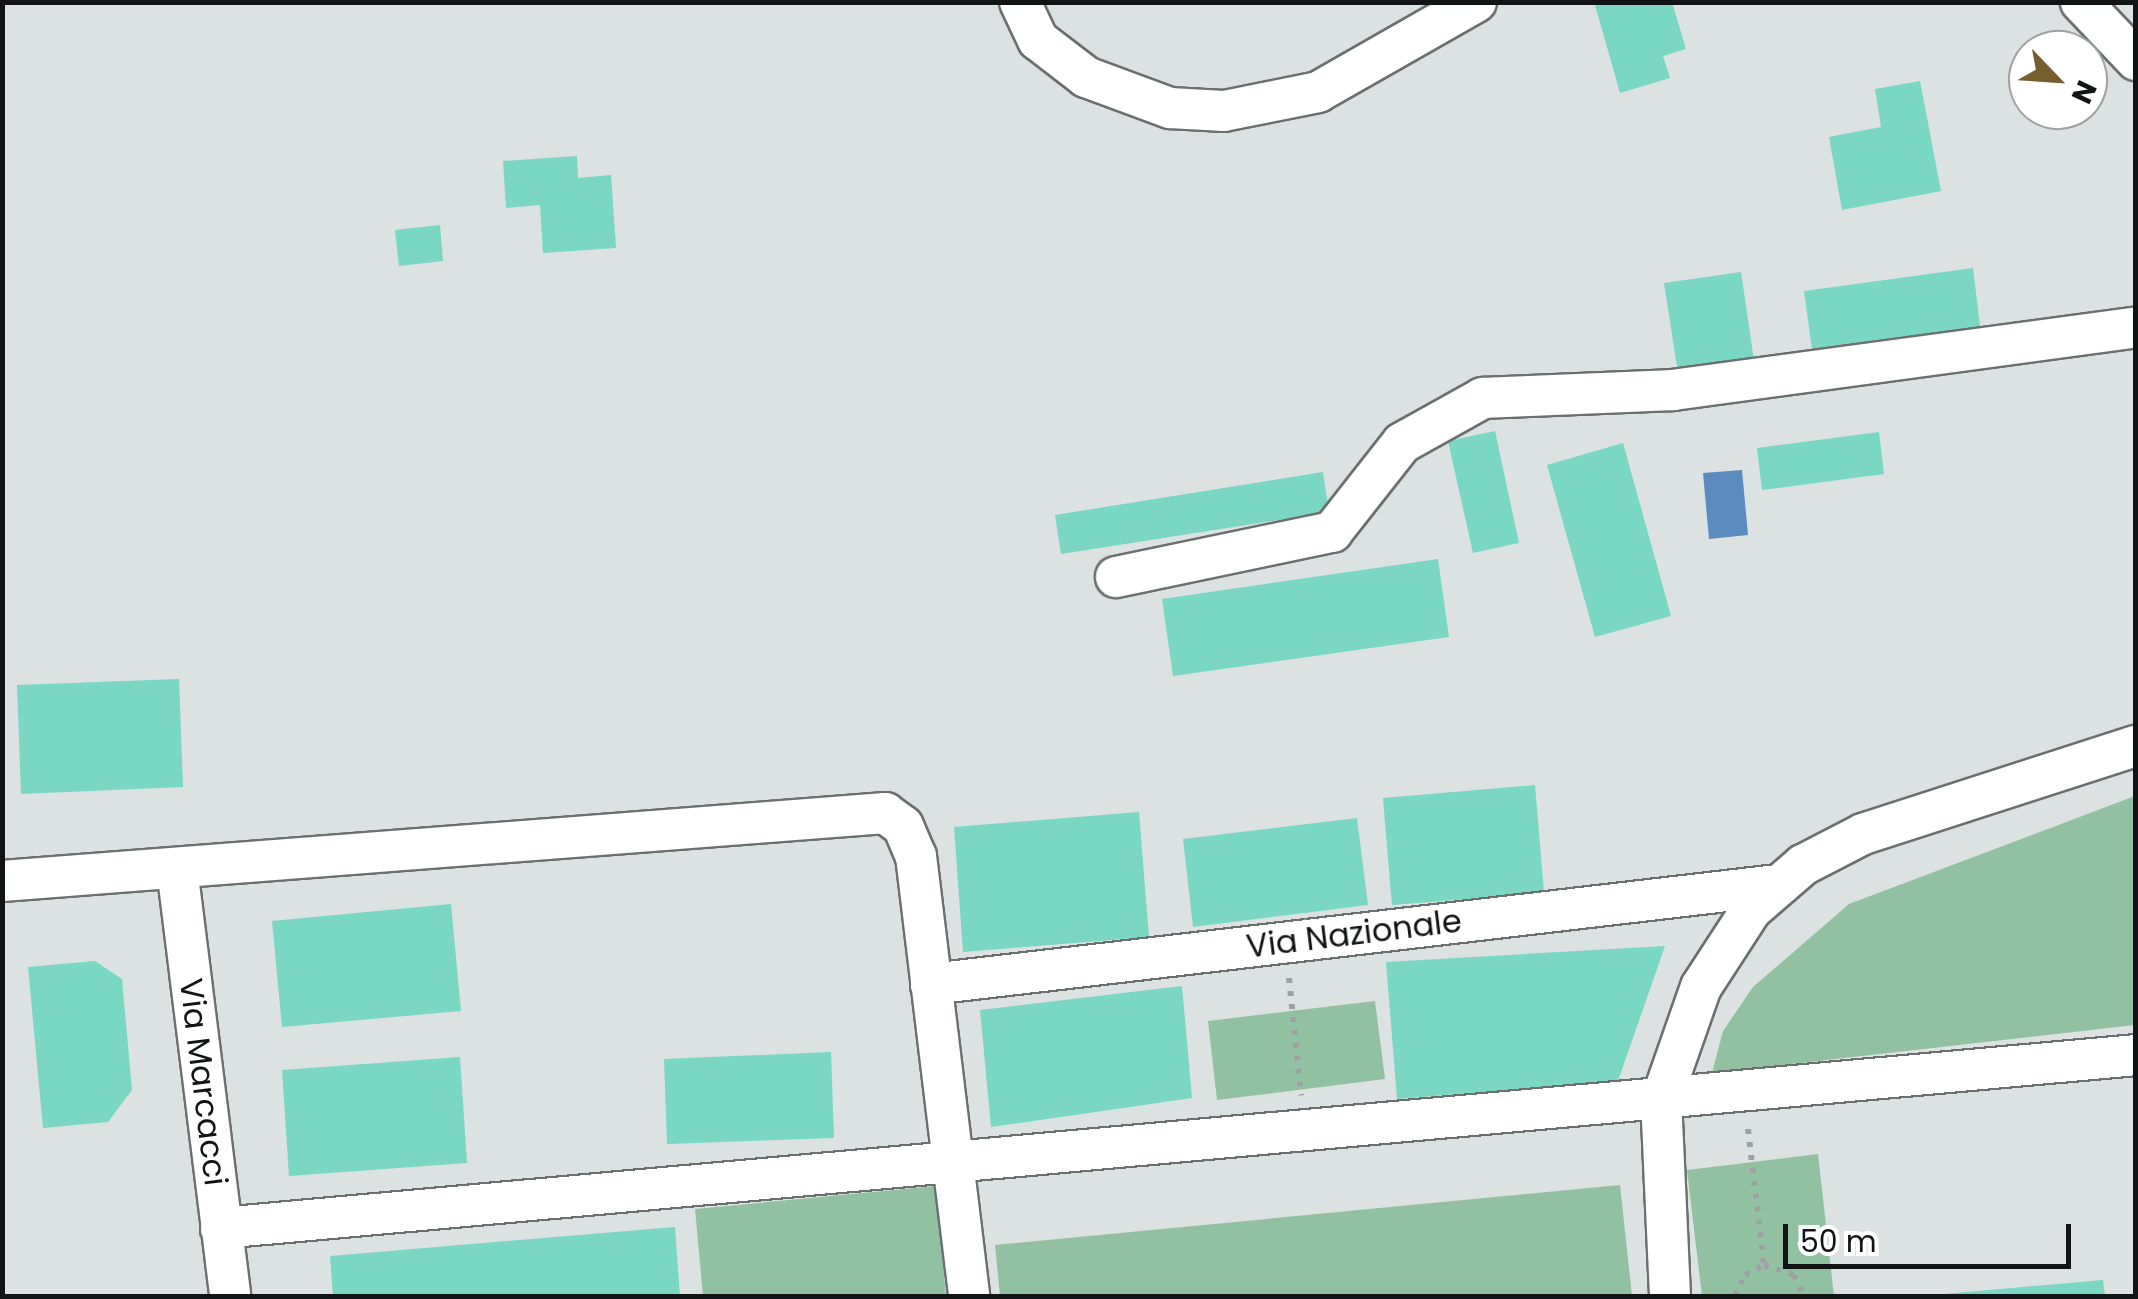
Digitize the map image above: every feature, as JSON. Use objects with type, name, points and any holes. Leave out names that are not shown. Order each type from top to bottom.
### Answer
[{"type":"street","points":[[1020,2],[1038,40],[1086,77],[1170,108],[1224,111],[1318,92],[1476,2]]},
{"type":"street","points":[[2082,2],[2136,60]]},
{"type":"street","points":[[1116,577],[1332,532],[1402,444],[1483,398],[1673,390],[2136,327]]},
{"type":"street","name":"Via Nazionale","points":[[1670,1296],[1660,1100],[1709,972],[1777,885],[1863,834],[2136,746]]},
{"type":"street","points":[[2,881],[868,808],[896,819],[914,847],[969,1296]]},
{"type":"street","name":"Via Marcacci","points":[[177,868],[230,1296]]},
{"type":"street","name":"Via Nazionale","points":[[931,984],[1777,885]]},
{"type":"street","points":[[222,1228],[953,1167],[2136,1055]]},
{"type":"path","points":[[1285,942],[1305,1134]]},
{"type":"path","points":[[1744,1093],[1764,1265]]},
{"type":"path","points":[[1735,1296],[1745,1275],[1764,1265],[1794,1275],[1804,1296]]},
{"type":"green space","points":[[2135,796],[2135,1025],[1712,1073],[1723,1031],[1753,987],[1849,904]]},
{"type":"green space","points":[[1375,1001],[1385,1079],[1217,1100],[1208,1021]]},
{"type":"green space","points":[[1818,1154],[1834,1296],[1702,1296],[1687,1170]]},
{"type":"green space","points":[[1620,1185],[1632,1296],[1000,1296],[995,1245]]},
{"type":"green space","points":[[936,1186],[946,1296],[703,1296],[695,1209]]},
{"type":"water","points":[[1742,470],[1748,535],[1709,539],[1703,473]]},
{"type":"building","points":[[1672,2],[1686,49],[1663,56],[1670,78],[1620,93],[1595,5]]},
{"type":"building","points":[[1920,81],[1941,191],[1842,210],[1829,137],[1881,127],[1875,89]]},
{"type":"building","points":[[577,156],[578,178],[611,175],[616,248],[543,253],[540,205],[506,208],[503,161]]},
{"type":"building","points":[[440,225],[443,261],[399,266],[395,230]]},
{"type":"building","points":[[1973,268],[1981,334],[1813,357],[1804,291]]},
{"type":"building","points":[[1741,272],[1754,361],[1678,373],[1664,283]]},
{"type":"building","points":[[1495,431],[1519,543],[1473,553],[1448,441]]},
{"type":"building","points":[[1879,432],[1884,474],[1762,490],[1757,448]]},
{"type":"building","points":[[1623,443],[1671,616],[1595,637],[1547,465]]},
{"type":"building","points":[[1323,472],[1329,512],[1061,554],[1055,515]]},
{"type":"building","points":[[1438,559],[1449,637],[1173,676],[1162,599]]},
{"type":"building","points":[[179,679],[183,787],[21,794],[17,685]]},
{"type":"building","points":[[1535,785],[1544,893],[1392,905],[1383,798]]},
{"type":"building","points":[[1139,812],[1149,937],[963,952],[954,827]]},
{"type":"building","points":[[1357,818],[1368,905],[1193,927],[1183,839]]},
{"type":"building","points":[[451,904],[461,1011],[282,1027],[272,921]]},
{"type":"building","points":[[1665,946],[1618,1081],[1397,1099],[1386,962]]},
{"type":"building","points":[[95,961],[122,979],[132,1090],[108,1122],[43,1128],[28,967]]},
{"type":"building","points":[[1182,986],[1192,1098],[991,1127],[980,1010]]},
{"type":"building","points":[[831,1052],[834,1138],[667,1144],[664,1059]]},
{"type":"building","points":[[460,1057],[467,1163],[289,1176],[282,1070]]},
{"type":"building","points":[[675,1227],[680,1296],[333,1296],[330,1256]]},
{"type":"building","points":[[2103,1280],[2105,1296],[1944,1296],[1944,1294]]}]
